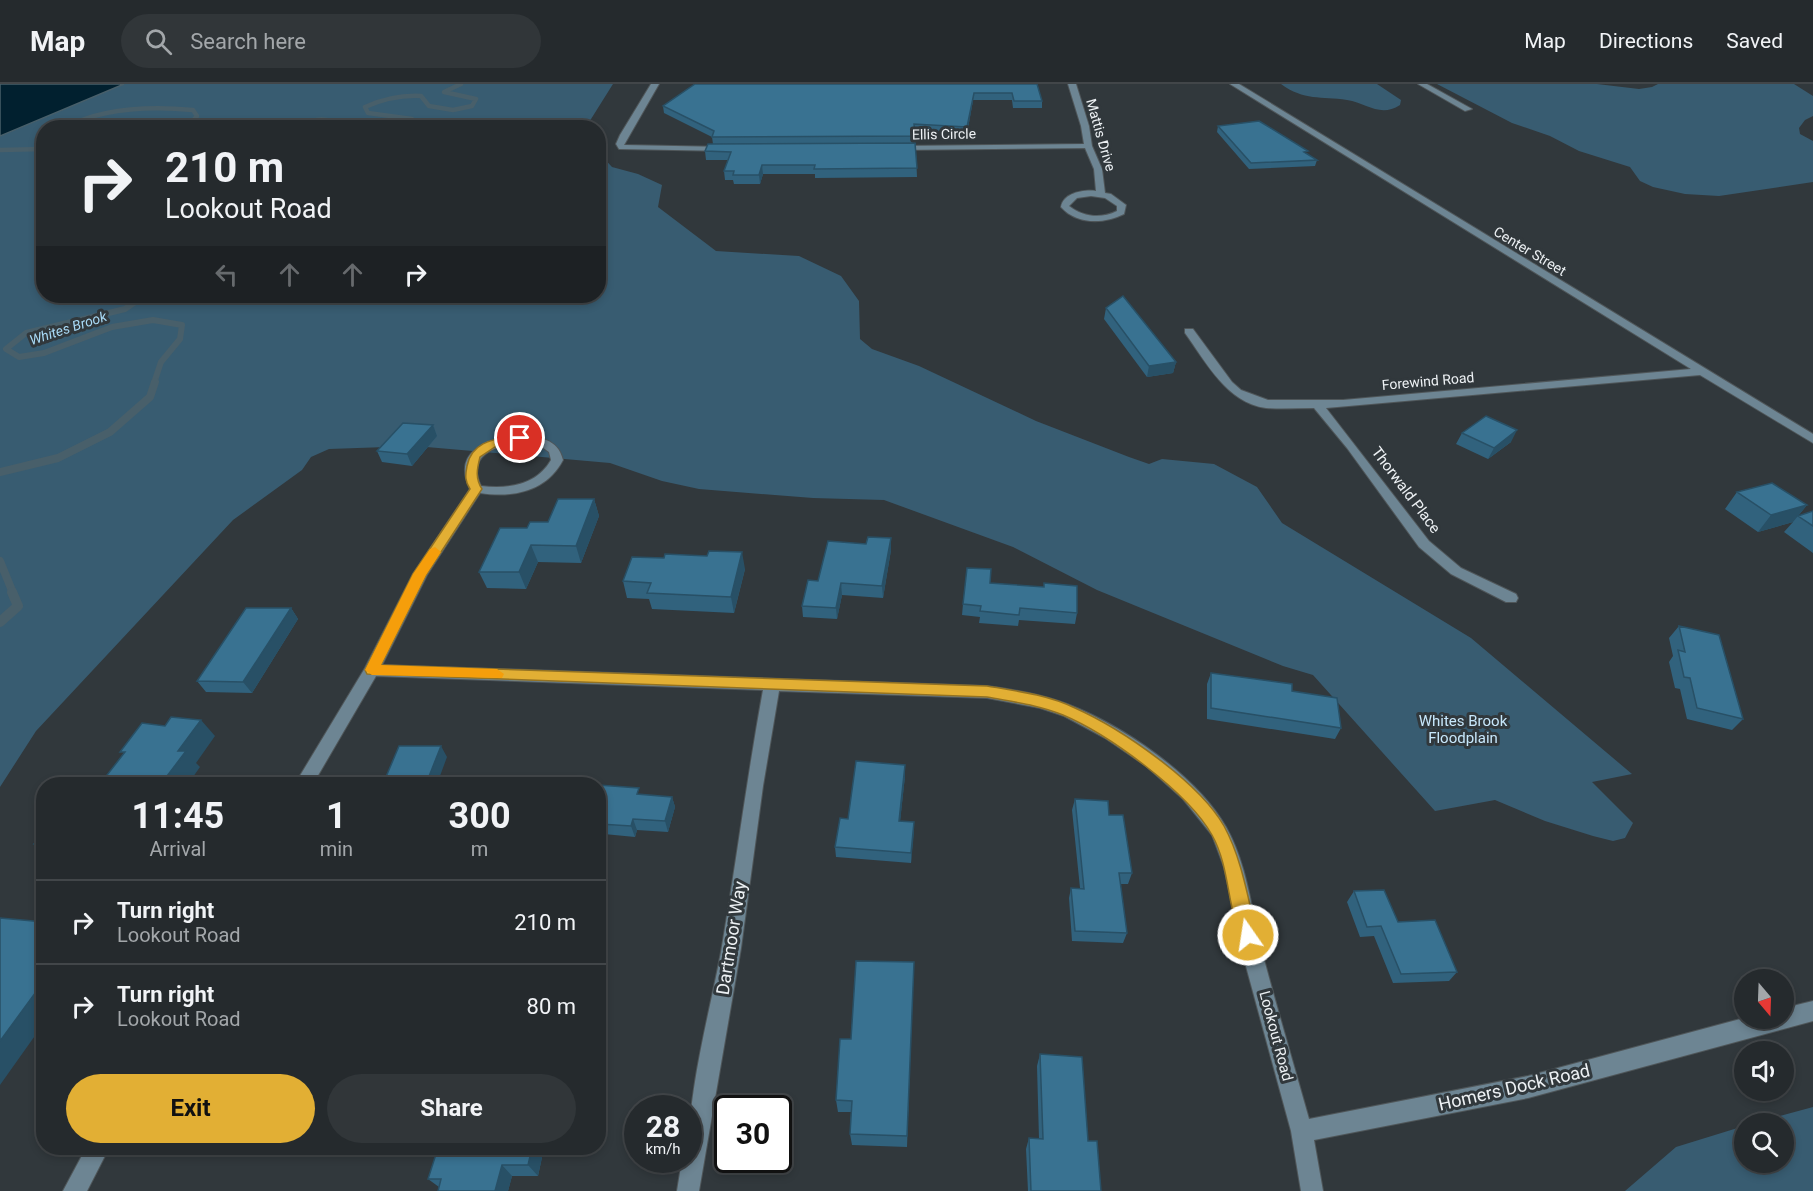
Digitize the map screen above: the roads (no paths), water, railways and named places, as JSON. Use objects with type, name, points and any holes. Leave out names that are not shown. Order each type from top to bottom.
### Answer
[{"type":"street","points":[[655,84],[624,135],[620,144],[622,147],[740,149]]},
{"type":"street","name":"Mattis Drive","points":[[1072,84],[1085,126],[1088,146],[1098,169],[1101,194]]},
{"type":"street","name":"Center Street","points":[[1234,84],[1813,439]]},
{"type":"street","points":[[1422,84],[1468,109]]},
{"type":"street","name":"Ellis Circle","points":[[882,148],[1088,146]]},
{"type":"street","name":"Mattis Drive","points":[[1101,194],[1119,201],[1122,205],[1121,212],[1111,217],[1094,218],[1075,214],[1065,207],[1065,202],[1074,196],[1101,194]]},
{"type":"street","name":"Forewind Road","points":[[1189,332],[1219,376],[1237,393],[1266,404],[1318,405],[1702,371]]},
{"type":"street","name":"Thorwald Place","points":[[1318,405],[1424,544],[1456,571],[1511,598]]},
{"type":"street","points":[[520,438],[534,438],[553,448],[557,456],[556,466],[549,475],[537,483],[506,493],[489,493],[476,489],[471,482],[471,465],[479,450],[491,444],[520,438]]},
{"type":"street","points":[[308,777],[372,670],[420,574],[476,489]]},
{"type":"street","name":"Lookout Road","points":[[372,670],[987,692],[1037,700],[1070,711],[1120,740],[1184,789],[1217,830],[1228,852],[1302,1131]]},
{"type":"street","name":"Dartmoor Way","points":[[688,1191],[731,948],[754,786],[772,685]]},
{"type":"street","name":"Homers Dock Road","points":[[1794,1015],[1813,1011]]},
{"type":"street","name":"Homers Dock Road","points":[[1302,1131],[1528,1087],[1742,1029]]},
{"type":"street","points":[[1302,1131],[1312,1191]]},
{"type":"street","points":[[74,1191],[94,1155]]},
{"type":"waterway","name":"Whites Brook","points":[[412,120],[368,113],[365,107],[406,96],[421,96],[429,106],[453,110],[472,106],[476,99],[444,92],[461,84]]},
{"type":"waterway","points":[[82,120],[111,112],[144,108],[193,110],[197,116],[194,120]]},
{"type":"waterway","name":"Whites Brook","points":[[317,120],[322,120]]},
{"type":"waterway","name":"Whites Brook","points":[[322,120],[328,120]]},
{"type":"waterway","points":[[0,150],[36,149]]},
{"type":"waterway","name":"Whites Brook","points":[[134,303],[125,309],[26,333],[6,349],[19,357],[44,353],[112,327],[153,320],[182,325],[180,339],[161,362],[154,383]]},
{"type":"waterway","name":"Whites Brook","points":[[0,472],[58,458],[110,432],[150,397],[155,382]]},
{"type":"waterway","name":"Whites Brook","points":[[0,561],[13,593]]},
{"type":"waterway","name":"Whites Brook","points":[[0,622],[18,606],[12,592]]},
{"type":"park label","name":"Whites Brook Floodplain","points":[[1463,730]]}]
